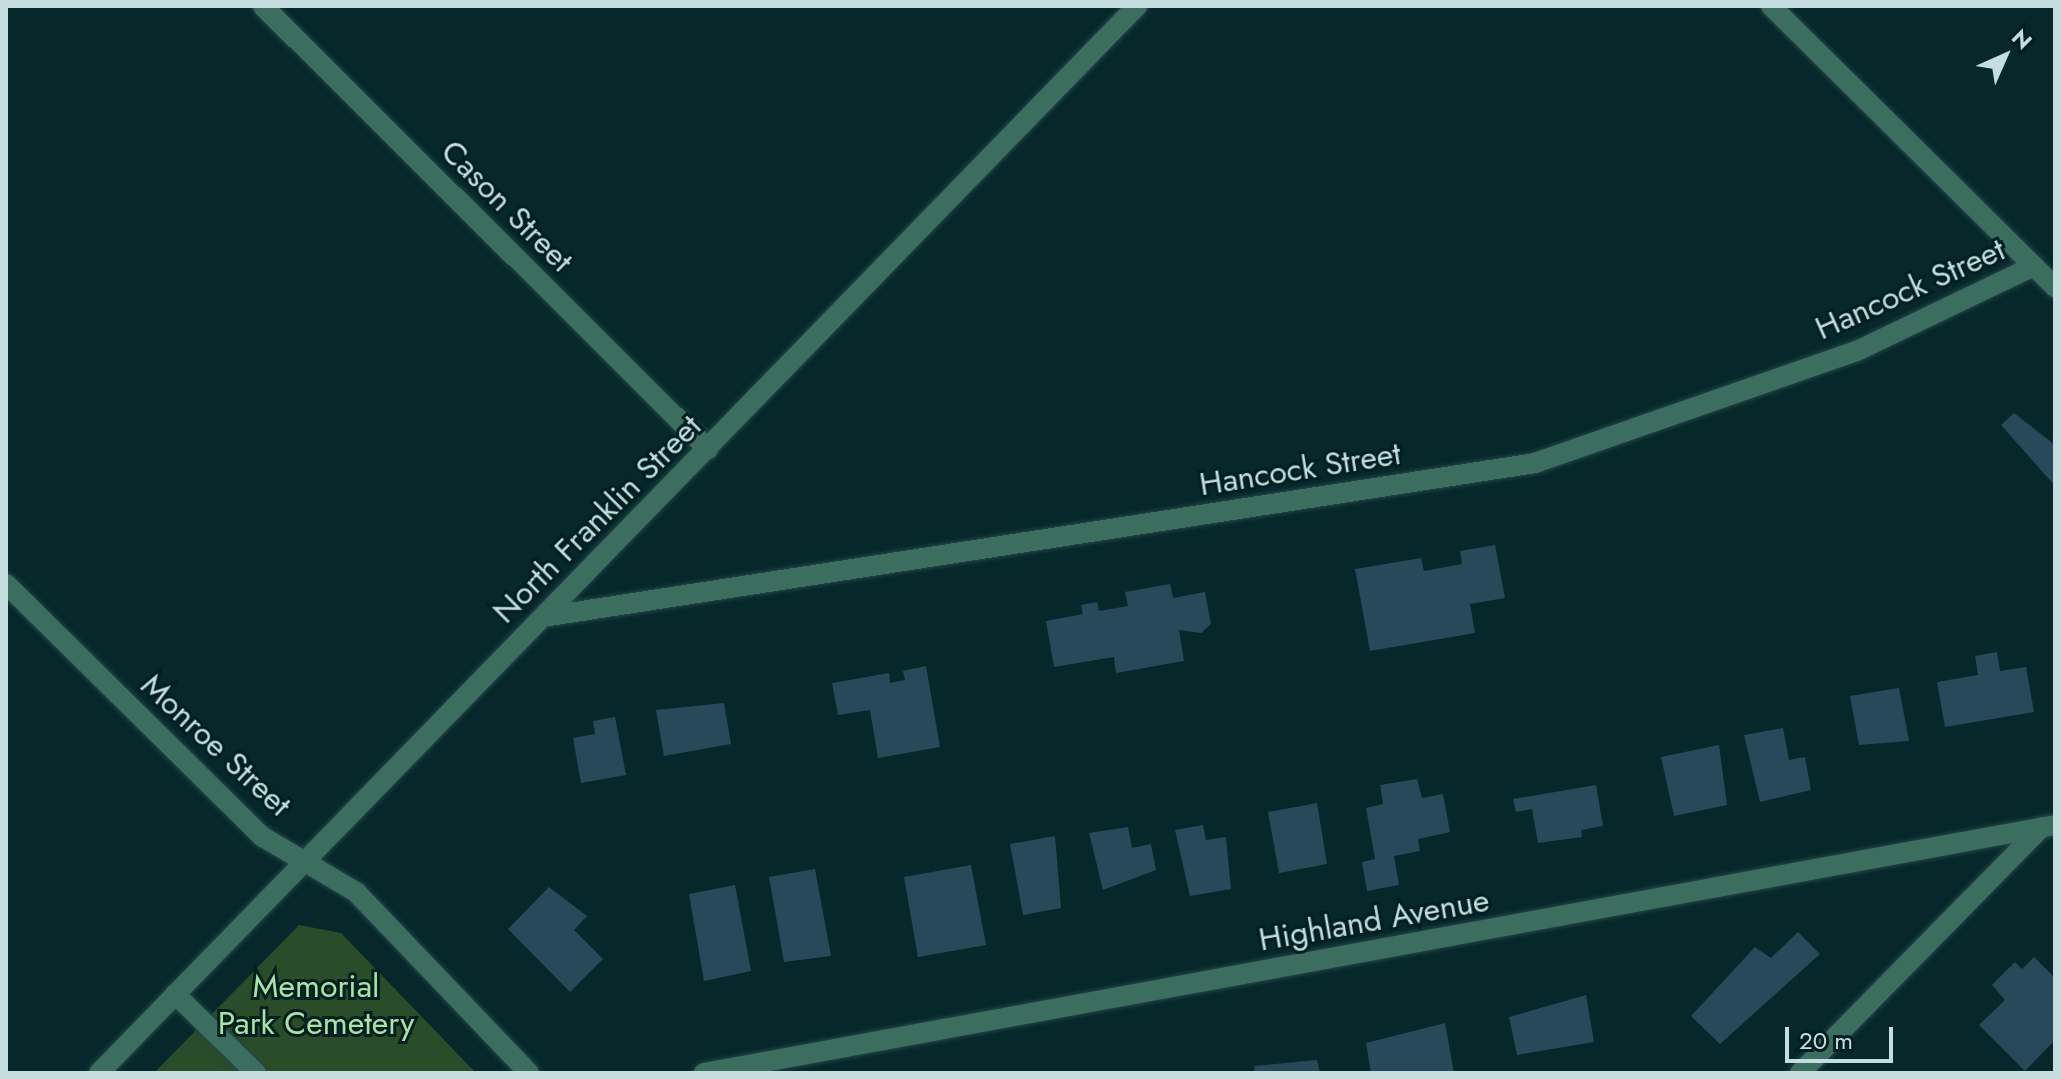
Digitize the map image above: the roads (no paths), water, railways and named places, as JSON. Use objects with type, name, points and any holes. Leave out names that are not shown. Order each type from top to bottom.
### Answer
[{"type":"street","name":"Cason Street","points":[[263,6],[708,449]]},
{"type":"street","points":[[1771,6],[2055,287]]},
{"type":"street","name":"North Franklin Street","points":[[99,1073],[708,449],[1128,9]]},
{"type":"street","name":"Hancock Street","points":[[543,617],[1535,463],[1857,351],[2034,266]]},
{"type":"street","name":"Monroe Street","points":[[6,584],[263,837],[308,858],[356,892],[529,1073]]},
{"type":"street","points":[[1800,1073],[2049,826]]},
{"type":"street","name":"Highland Avenue","points":[[704,1073],[2049,826]]},
{"type":"street","points":[[175,994],[256,1073]]},
{"type":"park label","name":"Memorial Park Cemetery","points":[[316,1006]]}]
